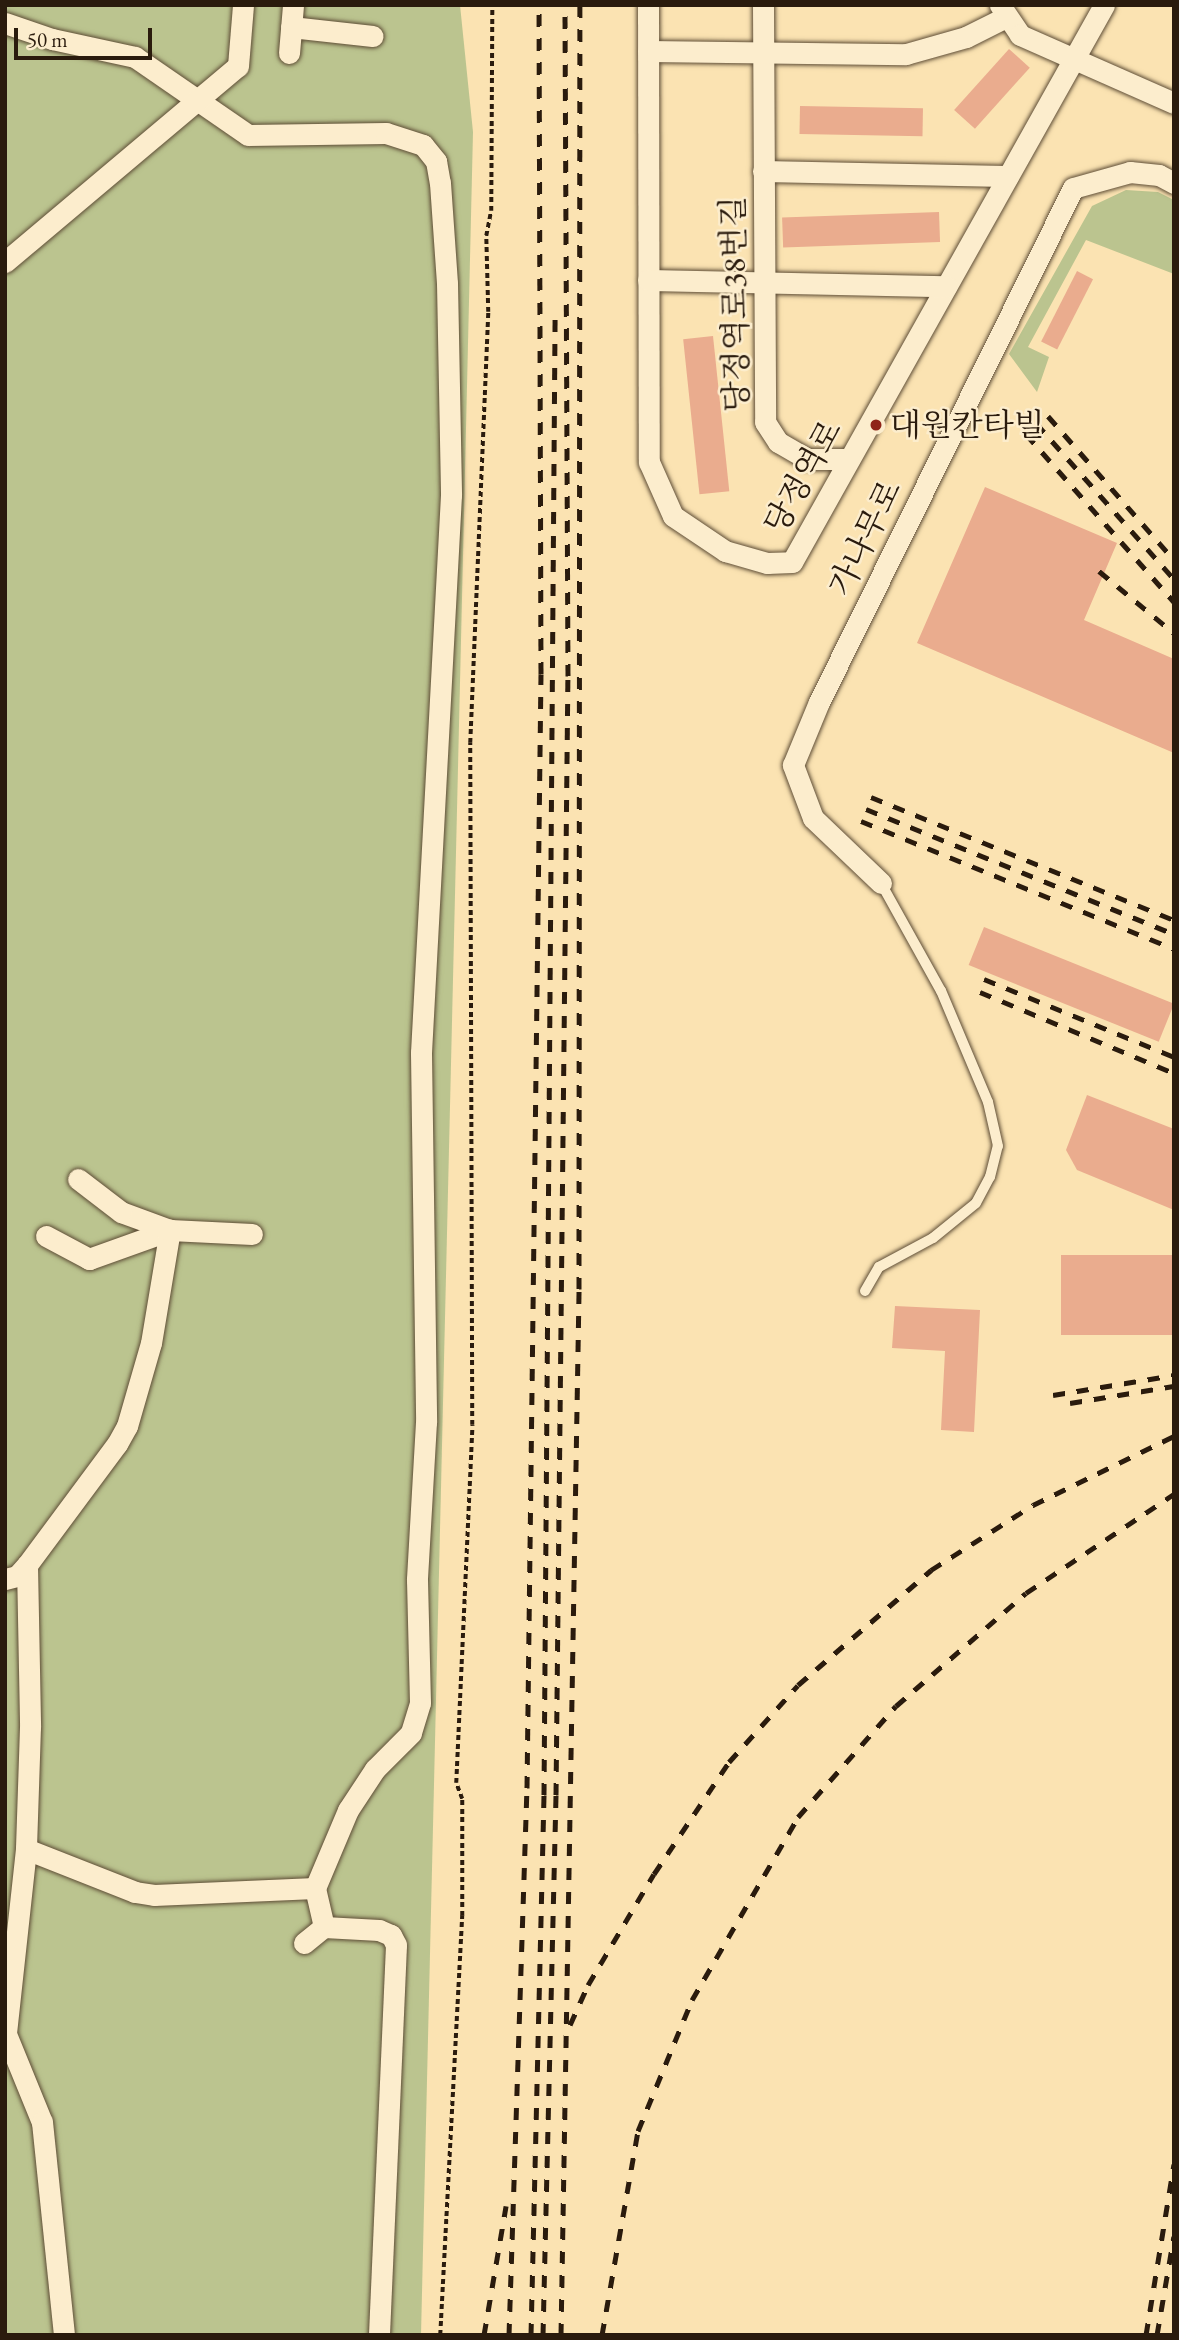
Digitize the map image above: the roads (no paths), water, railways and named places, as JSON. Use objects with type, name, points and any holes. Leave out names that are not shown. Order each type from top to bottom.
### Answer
[{"type":"street","points":[[5,262],[200,102],[238,66],[243,5]]},
{"type":"street","points":[[289,52],[293,5]]},
{"type":"street","name":"당정역로","points":[[648,5],[649,462],[673,516],[724,551],[767,563],[792,562],[1104,5]]},
{"type":"street","name":"당정역로38번길","points":[[763,5],[765,422],[778,442],[807,459],[849,459]]},
{"type":"street","points":[[648,51],[906,54],[966,37],[1003,11],[1020,35],[1174,103]]},
{"type":"street","points":[[5,23],[52,39],[135,57],[248,135],[386,133],[423,145],[436,160],[447,282],[451,495],[421,1053],[426,1422],[417,1580],[420,1703],[411,1733],[375,1769],[348,1810],[315,1888],[324,1927]]},
{"type":"street","points":[[291,27],[373,36]]},
{"type":"street","name":"당정역로38번길","points":[[763,171],[1008,176]]},
{"type":"street","name":"가나무로","points":[[881,883],[813,818],[793,765],[819,702],[1073,188],[1130,172],[1158,175],[1174,183]]},
{"type":"street","points":[[648,280],[946,286]]},
{"type":"street","points":[[78,1179],[121,1212],[170,1230],[251,1234]]},
{"type":"street","points":[[46,1236],[89,1259],[170,1230]]},
{"type":"street","points":[[5,1579],[17,1576],[27,1565],[127,1426],[151,1343],[170,1230]]},
{"type":"street","points":[[27,1565],[30,1727],[26,1849],[6,2035],[42,2122],[64,2335]]},
{"type":"street","points":[[26,1849],[135,1892],[216,1894],[315,1888]]},
{"type":"street","points":[[304,1943],[324,1927],[379,1930],[391,1935],[396,1945],[379,2335]]},
{"type":"lane","points":[[865,1291],[879,1267],[933,1238],[976,1203],[990,1177],[998,1146],[988,1102],[941,990],[881,883]]},
{"type":"railway","points":[[509,2335],[527,1788],[541,674],[539,5]]},
{"type":"railway","points":[[543,2335],[556,1795],[568,676],[565,5]]},
{"type":"railway","points":[[561,2335],[579,1289],[580,5]]},
{"type":"railway","points":[[531,2335],[544,1795],[555,319]]},
{"type":"railway","points":[[1048,416],[1174,560]]},
{"type":"railway","points":[[1036,423],[1174,579]]},
{"type":"railway","points":[[1026,434],[1174,602]]},
{"type":"railway","points":[[1099,571],[1174,633]]},
{"type":"railway","points":[[871,797],[1174,920]]},
{"type":"railway","points":[[866,809],[1174,934]]},
{"type":"railway","points":[[861,821],[1174,949]]},
{"type":"railway","points":[[984,979],[1174,1057]]},
{"type":"railway","points":[[980,992],[1174,1073]]},
{"type":"railway","points":[[1053,1395],[1174,1375]]},
{"type":"railway","points":[[1070,1403],[1174,1386]]},
{"type":"railway","points":[[570,2025],[588,1985],[654,1874],[729,1762],[798,1685],[931,1570],[1033,1505],[1174,1436]]},
{"type":"railway","points":[[602,2335],[638,2131],[692,2000],[798,1817],[896,1706],[1026,1593],[1174,1494]]},
{"type":"railway","points":[[1146,2335],[1174,2164]]},
{"type":"railway","points":[[484,2335],[506,2206]]},
{"type":"railway","points":[[1157,2335],[1174,2236]]},
{"type":"place","name":"대원칸타빌","points":[[876,425]]}]
